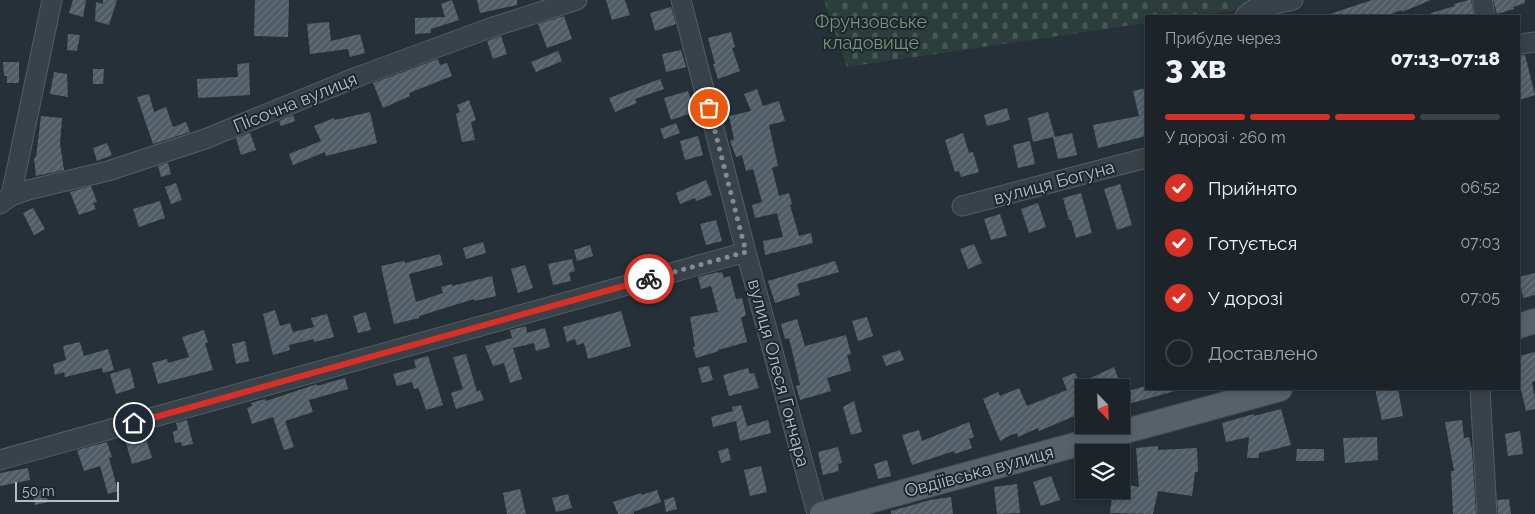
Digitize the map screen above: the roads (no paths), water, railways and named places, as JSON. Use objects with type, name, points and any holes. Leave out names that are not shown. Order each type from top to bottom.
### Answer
[{"type":"main road","points":[[1520,326],[1535,321]]},
{"type":"main road","name":"Овдіївська вулиця","points":[[822,514],[1276,390]]},
{"type":"street","points":[[5,200],[52,0]]},
{"type":"street","name":"Пісочна вулиця","points":[[5,200],[28,190],[108,171],[205,139],[366,74],[490,28],[577,0]]},
{"type":"street","name":"вулиця Олеся Гончара","points":[[681,0],[746,252],[817,514]]},
{"type":"street","points":[[1246,15],[1254,10],[1293,0]]},
{"type":"street","points":[[1482,0],[1485,15]]},
{"type":"street","points":[[1520,44],[1535,42]]},
{"type":"street","name":"вулиця Богуна","points":[[962,206],[1145,158]]},
{"type":"street","points":[[0,460],[746,252]]},
{"type":"street","points":[[1480,390],[1487,514]]},
{"type":"park label","name":"Фрунзовське кладовище","points":[[871,31]]}]
